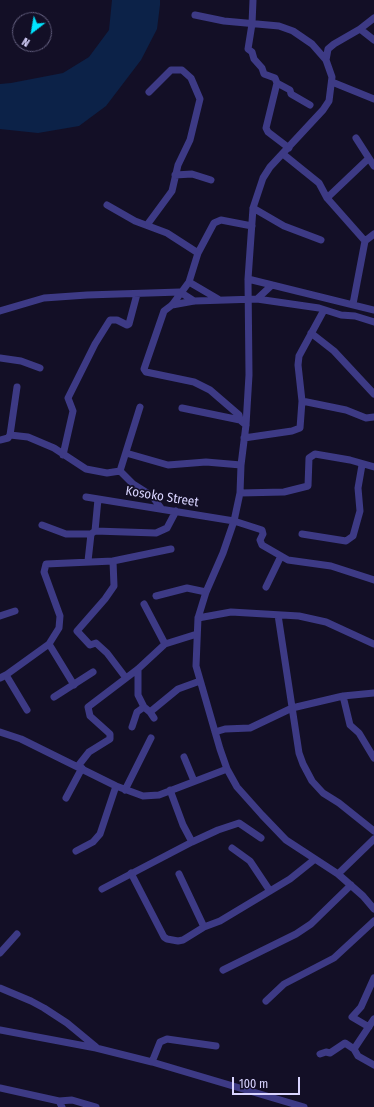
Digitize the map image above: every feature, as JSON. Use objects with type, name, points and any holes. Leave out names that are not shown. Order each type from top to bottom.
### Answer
[{"type":"street","points":[[253,0],[252,24],[247,47],[252,52],[255,61],[262,68],[264,74],[274,78],[277,83],[290,90],[291,94],[310,105]]},
{"type":"street","points":[[195,15],[224,21],[279,26],[293,31],[307,39],[326,60],[332,72],[329,101],[323,110],[270,167],[263,178],[254,208],[248,279],[248,375],[243,423],[244,438],[240,493],[234,521],[223,553],[206,592],[198,618],[196,666],[227,769],[237,787],[286,840],[338,874],[374,909]]},
{"type":"street","points":[[326,60],[330,47],[360,29],[374,18]]},
{"type":"street","points":[[360,29],[374,40]]},
{"type":"street","points":[[147,225],[172,192],[175,175],[190,140],[200,100],[198,92],[188,73],[177,69],[168,72],[149,92]]},
{"type":"street","points":[[332,82],[374,99]]},
{"type":"street","points":[[277,83],[266,128],[268,132],[289,148]]},
{"type":"street","points":[[356,138],[368,159],[374,166]]},
{"type":"street","points":[[283,154],[320,183],[327,198],[365,241]]},
{"type":"street","points":[[327,198],[368,159]]},
{"type":"street","points":[[175,175],[192,174],[211,180]]},
{"type":"street","points":[[107,206],[172,235],[198,252]]},
{"type":"street","points":[[254,208],[284,226],[321,240]]},
{"type":"street","points":[[243,423],[238,415],[214,393],[203,386],[183,379],[144,371],[150,349],[164,311],[172,305],[180,292],[189,282],[198,252],[216,220],[252,226]]},
{"type":"street","points":[[356,316],[354,304],[365,241],[374,234]]},
{"type":"street","points":[[248,279],[374,310]]},
{"type":"street","points":[[189,282],[218,299]]},
{"type":"street","points":[[257,299],[272,285]]},
{"type":"street","points":[[0,311],[48,298],[180,292],[194,301]]},
{"type":"street","points":[[62,455],[73,411],[68,398],[95,344],[110,320],[117,320],[127,325],[128,324],[137,294]]},
{"type":"street","points":[[172,305],[218,299],[257,299],[324,310],[341,315],[356,316],[374,322]]},
{"type":"street","points":[[341,315],[354,304]]},
{"type":"street","points":[[244,438],[297,430],[301,425],[302,401],[298,365],[299,356],[324,310]]},
{"type":"street","points":[[311,333],[334,351],[374,394]]},
{"type":"street","points":[[0,358],[21,361],[40,368]]},
{"type":"street","points":[[0,440],[8,438],[10,435],[17,387]]},
{"type":"street","points":[[302,401],[346,410],[366,418],[374,416]]},
{"type":"street","points":[[120,471],[140,407]]},
{"type":"street","points":[[182,408],[243,423]]},
{"type":"street","points":[[10,435],[28,437],[54,448],[62,455],[86,468],[107,473],[120,471]]},
{"type":"street","points":[[126,453],[168,465],[206,462],[241,465]]},
{"type":"street","points":[[240,493],[284,492],[308,486],[309,458],[315,454],[350,460],[362,465],[374,467]]},
{"type":"street","points":[[302,534],[346,541],[353,536],[360,511],[358,488],[362,465]]},
{"type":"street","points":[[120,471],[133,484],[152,496],[161,508]]},
{"type":"street","name":"Kosoko Street","points":[[86,497],[234,521],[262,530],[263,534],[260,540],[262,545],[281,556]]},
{"type":"street","points":[[88,561],[98,499]]},
{"type":"street","points":[[42,525],[61,533],[161,532],[167,528],[176,511]]},
{"type":"street","points":[[27,710],[3,677],[49,644],[59,628],[60,616],[44,572],[46,564],[113,561],[171,549]]},
{"type":"street","points":[[266,587],[281,556],[294,562],[342,569],[374,580]]},
{"type":"street","points":[[113,561],[114,586],[106,599],[77,631],[90,644],[96,643],[107,653],[126,678]]},
{"type":"street","points":[[156,596],[187,588],[206,592]]},
{"type":"street","points":[[144,604],[165,644]]},
{"type":"street","points":[[0,616],[15,611]]},
{"type":"street","points":[[198,618],[231,612],[315,618],[374,644]]},
{"type":"street","points":[[278,615],[298,752],[312,781],[323,793],[339,803],[374,831]]},
{"type":"street","points":[[66,798],[80,767],[89,752],[110,739],[110,734],[90,716],[88,707],[138,669],[165,644],[197,634]]},
{"type":"street","points":[[49,644],[74,685]]},
{"type":"street","points":[[138,669],[138,694],[149,712]]},
{"type":"street","points":[[54,697],[93,672]]},
{"type":"street","points":[[132,727],[137,712],[149,712],[178,689],[200,681]]},
{"type":"street","points":[[215,732],[225,729],[250,728],[292,708],[342,696],[374,693]]},
{"type":"street","points":[[342,696],[350,725],[359,733],[374,758]]},
{"type":"street","points":[[0,732],[21,738],[116,786],[143,796],[159,795],[227,769]]},
{"type":"street","points":[[125,790],[151,738]]},
{"type":"street","points":[[184,757],[194,781]]},
{"type":"street","points":[[76,851],[93,842],[100,834],[116,786]]},
{"type":"street","points":[[170,790],[183,825],[192,842]]},
{"type":"street","points":[[102,889],[192,842],[239,823],[261,838]]},
{"type":"street","points":[[338,874],[374,839]]},
{"type":"street","points":[[232,848],[250,861],[270,891]]},
{"type":"street","points":[[131,873],[165,938],[183,940],[204,927],[220,921],[290,879],[315,859]]},
{"type":"street","points":[[179,874],[204,927]]},
{"type":"street","points":[[223,970],[296,934],[311,924],[351,885]]},
{"type":"street","points":[[266,1001],[284,984],[334,958],[374,921]]},
{"type":"street","points":[[0,953],[17,934]]},
{"type":"street","points":[[369,1027],[352,1017],[362,1008],[374,978]]},
{"type":"street","points":[[0,988],[44,1008],[67,1023],[96,1048]]},
{"type":"street","points":[[354,1049],[374,1019]]},
{"type":"street","points":[[0,1030],[96,1048],[152,1062],[304,1107]]},
{"type":"street","points":[[152,1062],[160,1042],[167,1039],[216,1046]]},
{"type":"street","points":[[320,1054],[326,1052],[330,1053],[346,1043],[354,1049],[358,1056],[374,1065]]},
{"type":"street","points":[[0,1088],[61,1104],[72,1100],[96,1107]]},
{"type":"water","points":[[112,0],[160,0],[160,5],[157,29],[141,60],[106,106],[79,126],[38,133],[0,129],[0,84],[63,73],[89,57],[109,30]]}]
